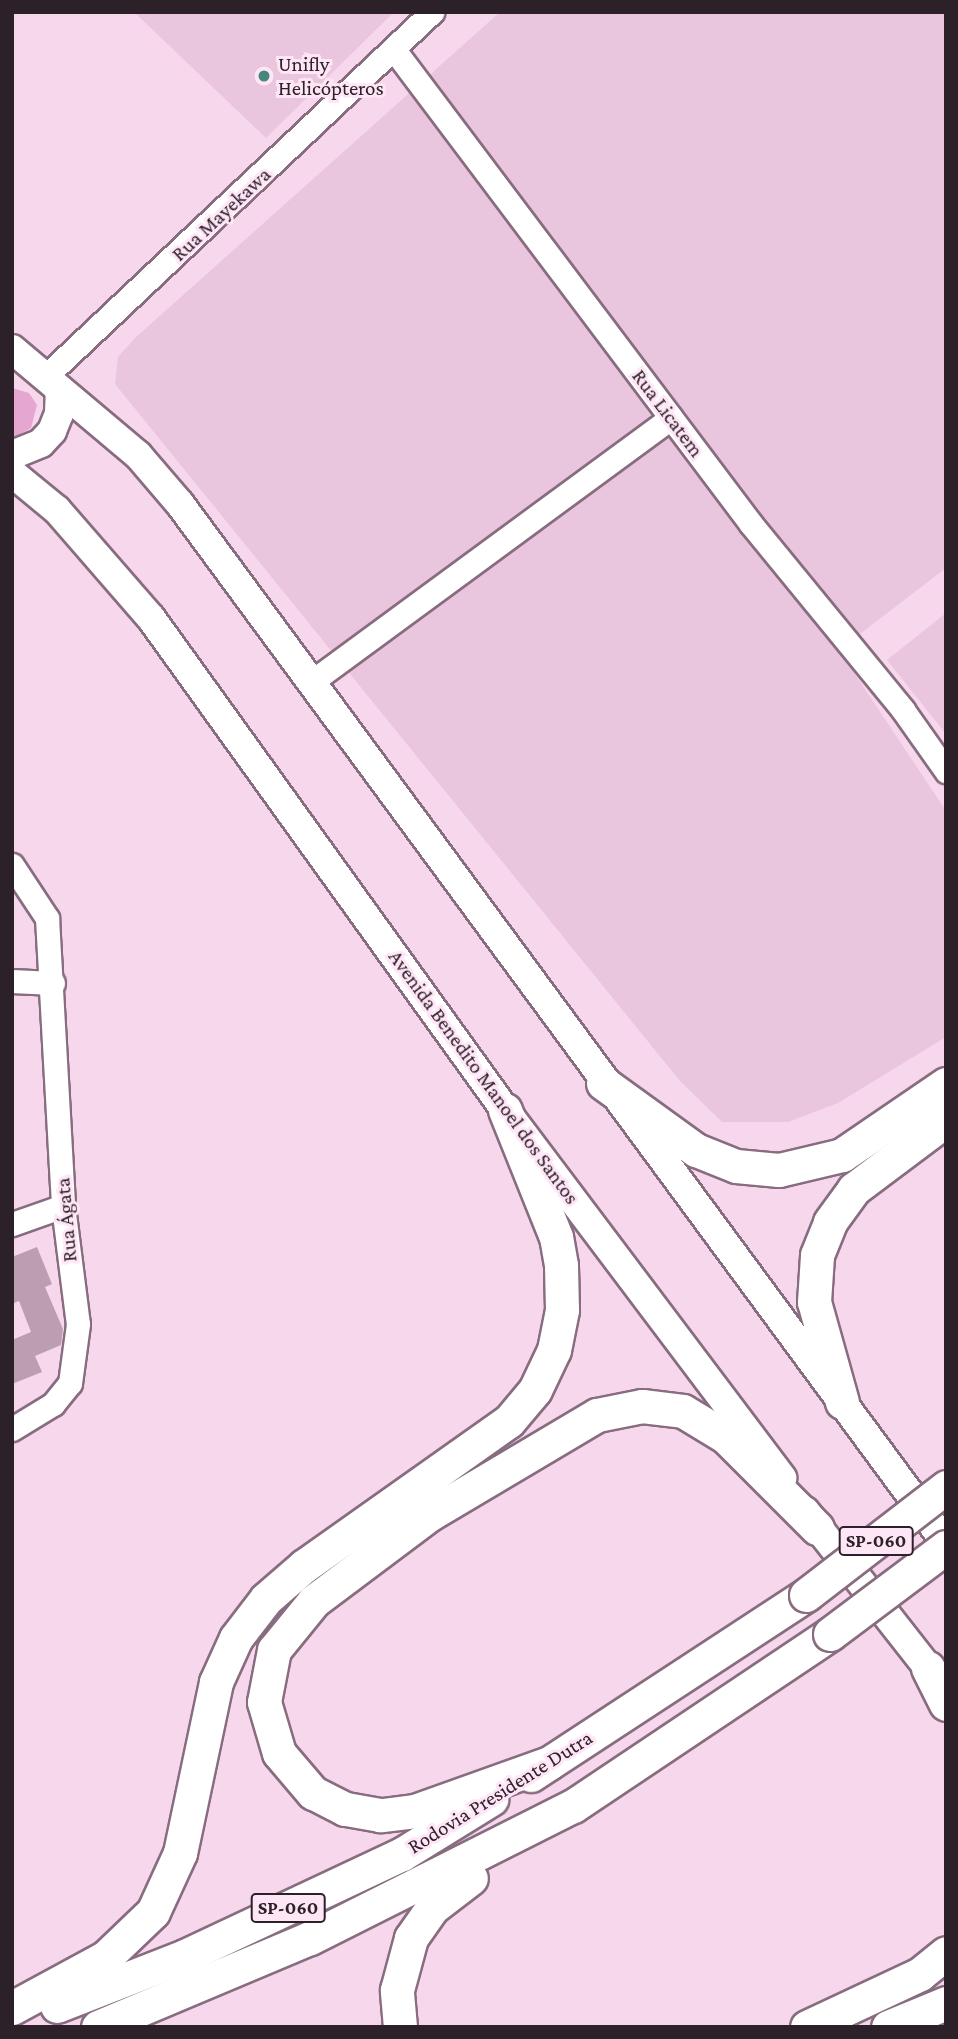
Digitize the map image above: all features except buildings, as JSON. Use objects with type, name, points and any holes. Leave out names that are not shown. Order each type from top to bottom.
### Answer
[{"type":"highway","points":[[603,1083],[696,1150],[736,1166],[779,1170],[842,1155],[946,1084]]},
{"type":"highway","points":[[12,2008],[106,1957],[153,1912],[180,1853],[216,1682],[236,1638],[266,1599],[304,1566],[509,1421],[534,1390],[554,1350],[562,1310],[561,1265],[556,1237],[505,1110]]},
{"type":"highway","points":[[842,1402],[814,1302],[817,1255],[830,1222],[854,1189],[946,1120]]},
{"type":"highway","points":[[550,1763],[415,1811],[380,1815],[345,1809],[300,1781],[275,1745],[264,1702],[274,1650],[314,1601],[430,1514],[597,1415],[642,1406],[682,1411],[726,1437],[817,1528]]},
{"type":"highway","name":"Rodovia Presidente Dutra","points":[[12,2023],[185,1956],[402,1854],[550,1763],[806,1595],[946,1486]]},
{"type":"highway","name":"Rodovia Presidente Dutra","points":[[98,2027],[310,1938],[573,1806],[830,1634],[946,1545]]},
{"type":"highway","points":[[937,1680],[946,1704]]},
{"type":"highway","points":[[400,2027],[400,1972],[421,1922],[445,1895],[573,1806]]},
{"type":"highway","points":[[807,2027],[920,1974],[946,1952]]},
{"type":"highway","points":[[888,2027],[946,2003]]},
{"type":"main road","points":[[16,354],[138,454],[314,680],[603,1083],[946,1545]]},
{"type":"main road","points":[[12,456],[41,443],[52,431],[59,414],[53,383]]},
{"type":"main road","name":"Avenida Benedito Manoel dos Santos","points":[[12,473],[57,510],[151,618],[505,1110],[722,1394],[817,1528],[937,1680]]},
{"type":"street","name":"Rua Mayekawa","points":[[53,383],[432,12]]},
{"type":"street","name":"Rua Licatem","points":[[395,51],[671,418],[946,771]]},
{"type":"street","points":[[314,680],[671,418]]},
{"type":"street","name":"Rua Ágata","points":[[12,865],[47,918],[53,983],[63,1206],[78,1324],[72,1372],[53,1404],[12,1429]]},
{"type":"street","points":[[12,981],[53,983]]},
{"type":"street","points":[[12,1224],[63,1206]]},
{"type":"shaded area","name":"Unifly Helicópteros","points":[[134,12],[394,12],[266,138]]},
{"type":"shaded area","points":[[500,12],[946,12],[946,568],[839,650],[946,811],[946,1037],[838,1103],[788,1122],[722,1122],[680,1081],[115,384],[118,357],[135,338]]},
{"type":"shaded area","points":[[12,388],[29,393],[37,405],[31,428],[17,436],[12,436]]},
{"type":"shaded area","points":[[946,613],[946,734],[887,660]]},
{"type":"place","name":"Unifly Helicópteros","points":[[264,76]]}]
